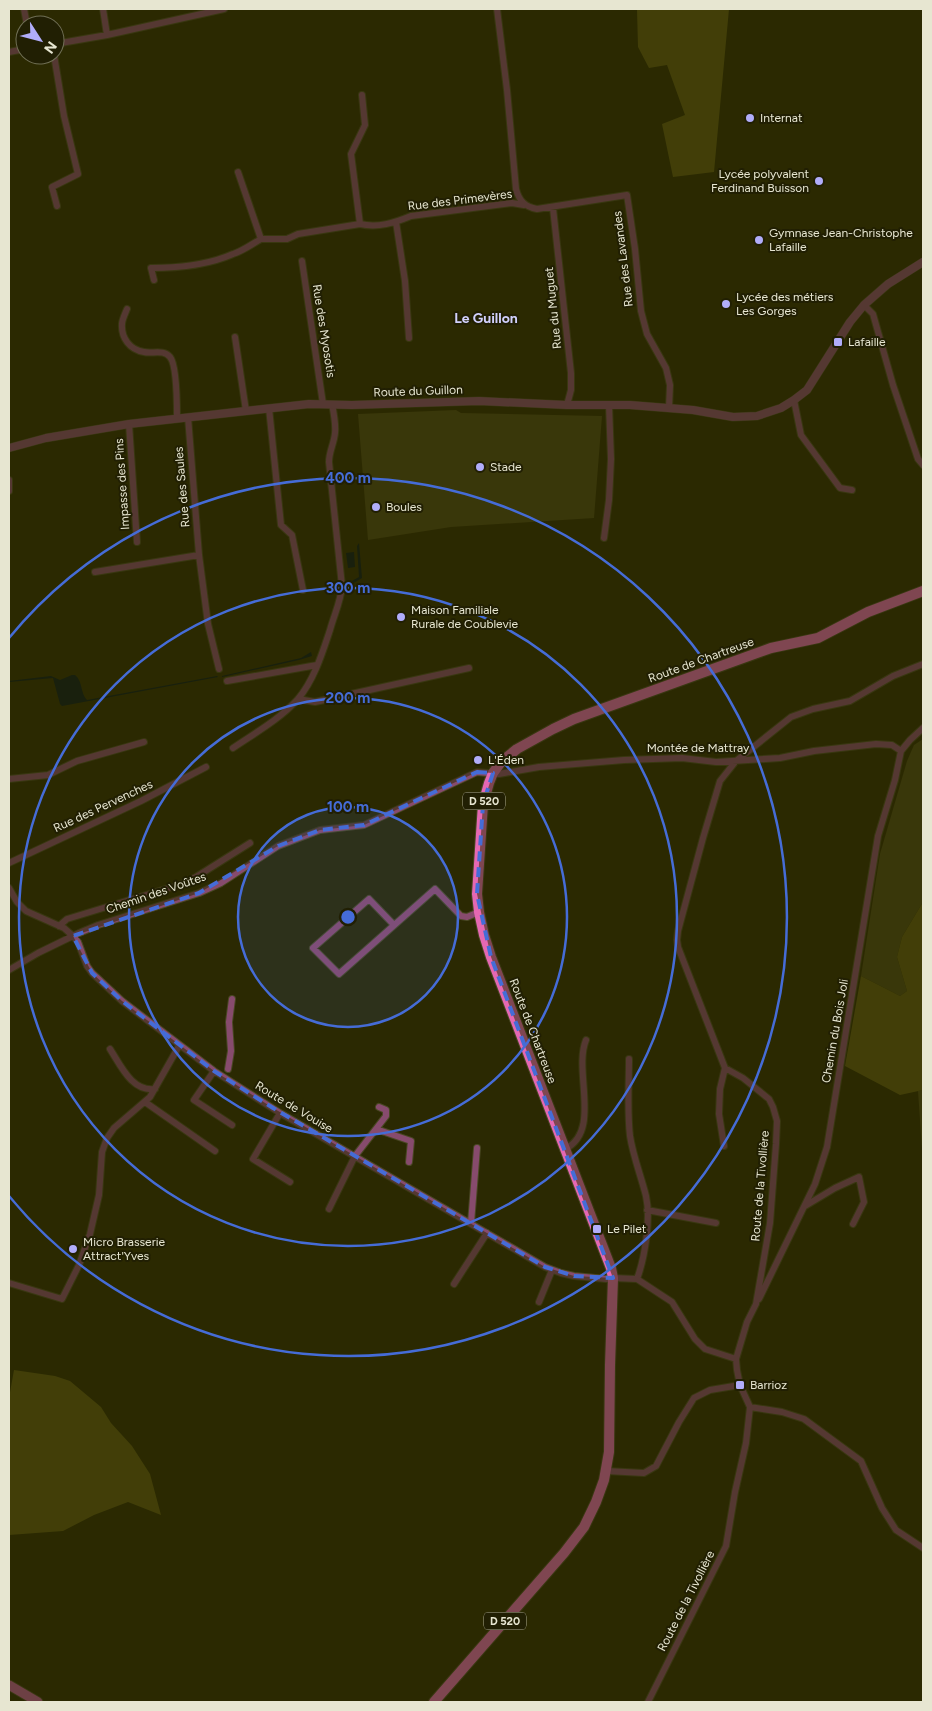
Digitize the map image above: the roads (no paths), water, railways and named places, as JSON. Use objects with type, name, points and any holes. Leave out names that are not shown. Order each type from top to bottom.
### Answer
[{"type":"main road","name":"Route de Chartreuse","points":[[434,1702],[584,1527],[596,1502],[606,1471],[609,1436],[614,1278],[492,957],[484,935],[479,912],[478,870],[483,811],[486,793],[493,773],[501,762],[517,749],[574,719],[770,648],[818,638],[868,612],[923,591]]},
{"type":"main road","points":[[9,1685],[38,1702]]},
{"type":"street","points":[[103,9],[108,35]]},
{"type":"street","points":[[188,9],[190,17]]},
{"type":"street","points":[[65,42],[108,35],[224,9]]},
{"type":"street","points":[[497,9],[516,189],[518,199],[525,205]]},
{"type":"street","points":[[56,65],[64,116],[78,174],[52,187],[56,206]]},
{"type":"street","points":[[360,224],[351,154],[365,124],[362,95]]},
{"type":"street","points":[[154,280],[151,268],[171,268],[208,262],[235,254],[261,239],[238,172]]},
{"type":"street","name":"Rue des Lavandes","points":[[525,205],[537,210],[627,195],[641,311],[647,334],[666,368],[670,385],[669,408]]},
{"type":"street","name":"Rue des Primevères","points":[[261,239],[287,239],[298,234],[360,224],[369,226],[396,222],[411,216],[436,212],[512,203],[525,205]]},
{"type":"street","name":"Rue du Muguet","points":[[553,208],[571,373],[572,390],[567,404]]},
{"type":"street","points":[[396,222],[405,281],[409,338]]},
{"type":"street","name":"Rue des Myosotis","points":[[302,261],[323,404]]},
{"type":"street","name":"Route du Guillon","points":[[9,448],[46,438],[129,424],[269,408],[323,404],[479,401],[669,408],[746,417],[757,416],[781,408],[807,390],[850,322],[864,304],[888,284],[923,262]]},
{"type":"street","points":[[864,304],[873,314],[896,394],[918,459],[923,465]]},
{"type":"street","points":[[127,309],[122,324],[125,340],[130,346],[144,353],[161,352],[167,354],[174,364],[177,419]]},
{"type":"street","points":[[235,337],[246,411]]},
{"type":"street","points":[[794,400],[801,435],[840,488],[852,490]]},
{"type":"street","points":[[233,748],[278,718],[298,699],[317,665],[342,597],[329,462],[329,454],[336,428],[332,404]]},
{"type":"street","points":[[604,538],[609,500],[611,459],[609,405]]},
{"type":"street","points":[[269,408],[281,526],[292,534],[303,590]]},
{"type":"street","name":"Rue des Saules","points":[[188,418],[199,554],[208,624],[219,669]]},
{"type":"street","name":"Impasse des Pins","points":[[129,424],[137,542]]},
{"type":"street","points":[[9,480],[9,491]]},
{"type":"street","points":[[95,572],[199,554]]},
{"type":"street","points":[[724,1146],[719,1114],[720,1089],[725,1068],[682,961],[677,940],[703,838],[720,781],[736,761],[791,717],[813,709],[850,701],[893,676],[923,664]]},
{"type":"street","points":[[227,681],[317,665]]},
{"type":"street","points":[[298,699],[315,702],[469,668]]},
{"type":"street","points":[[902,751],[910,740],[923,728]]},
{"type":"street","points":[[9,779],[48,775],[77,761],[144,742]]},
{"type":"street","name":"Montée de Mattray","points":[[493,773],[499,774],[560,764],[624,760],[682,758],[716,762],[780,758],[814,751],[876,744],[892,745],[902,751]]},
{"type":"street","name":"Chemin du Bois Joli","points":[[756,1304],[815,1184],[827,1147],[878,836],[902,751]]},
{"type":"street","name":"Rue des Pervenches","points":[[9,863],[141,801],[206,767]]},
{"type":"street","name":"Chemin des Voûtes","points":[[9,970],[38,952],[98,925],[199,893],[221,882],[278,846],[320,830],[364,825],[477,772],[493,773]]},
{"type":"street","points":[[59,926],[67,919],[179,885],[196,877],[250,843]]},
{"type":"street","name":"Route de Vouise","points":[[9,888],[17,902],[26,912],[59,926],[73,936],[78,942],[87,966],[92,973],[122,1001],[214,1071],[280,1113],[552,1270],[574,1276],[636,1279]]},
{"type":"street","points":[[394,925],[369,899],[314,948],[339,974],[394,925],[434,889],[461,916],[467,917],[479,912]]},
{"type":"street","points":[[228,1069],[231,1051],[229,1022],[232,999]]},
{"type":"street","points":[[565,1149],[573,1145],[582,1130],[584,1093],[583,1048],[586,1040]]},
{"type":"street","points":[[9,1283],[62,1299],[79,1265],[90,1234],[99,1195],[102,1152],[107,1138],[114,1128],[145,1102],[155,1089],[179,1046]]},
{"type":"street","points":[[110,1049],[131,1080],[143,1089],[155,1089]]},
{"type":"street","points":[[629,1059],[628,1110],[630,1138],[646,1198],[647,1210],[642,1267],[636,1279],[672,1302],[695,1339],[705,1349],[736,1359]]},
{"type":"street","name":"Route de la Tivollière","points":[[648,1702],[726,1546],[746,1443],[750,1407],[740,1385],[736,1370],[736,1359],[747,1322],[756,1304],[770,1223],[777,1121],[769,1099],[743,1078],[725,1068]]},
{"type":"street","points":[[214,1071],[194,1100],[232,1125]]},
{"type":"street","points":[[145,1102],[216,1151]]},
{"type":"street","points":[[329,1209],[355,1156],[386,1116],[386,1110],[379,1107]]},
{"type":"street","points":[[280,1113],[253,1159],[290,1182]]},
{"type":"street","points":[[376,1129],[411,1141],[410,1162]]},
{"type":"street","points":[[470,1224],[477,1148]]},
{"type":"street","points":[[804,1206],[859,1177],[864,1202],[853,1224]]},
{"type":"street","points":[[647,1210],[716,1223]]},
{"type":"street","points":[[454,1284],[488,1233]]},
{"type":"street","points":[[539,1302],[552,1270]]},
{"type":"street","points":[[606,1471],[644,1473],[656,1466],[694,1398],[710,1390],[740,1385]]},
{"type":"street","points":[[750,1407],[782,1412],[804,1419],[860,1461],[882,1508],[896,1530],[923,1548]]},
{"type":"place","name":"Internat","points":[[750,118]]},
{"type":"place","name":"Lycée polyvalent Ferdinand Buisson","points":[[819,181]]},
{"type":"place","name":"Gymnase Jean-Christophe Lafaille","points":[[759,240]]},
{"type":"place","name":"Lycée des métiers Les Gorges","points":[[726,304]]},
{"type":"place","name":"Lafaille","points":[[838,342]]},
{"type":"place","name":"Stade","points":[[480,467]]},
{"type":"place","name":"Boules","points":[[376,507]]},
{"type":"place","name":"Maison Familiale Rurale de Coublevie","points":[[401,617]]},
{"type":"place","name":"L'Éden","points":[[478,760]]},
{"type":"place","name":"Le Pilet","points":[[597,1229]]},
{"type":"place","name":"Micro Brasserie Attract'Yves","points":[[73,1249]]},
{"type":"place","name":"Barrioz","points":[[740,1385]]},
{"type":"district","name":"Le Guillon","points":[[486,318]]}]
